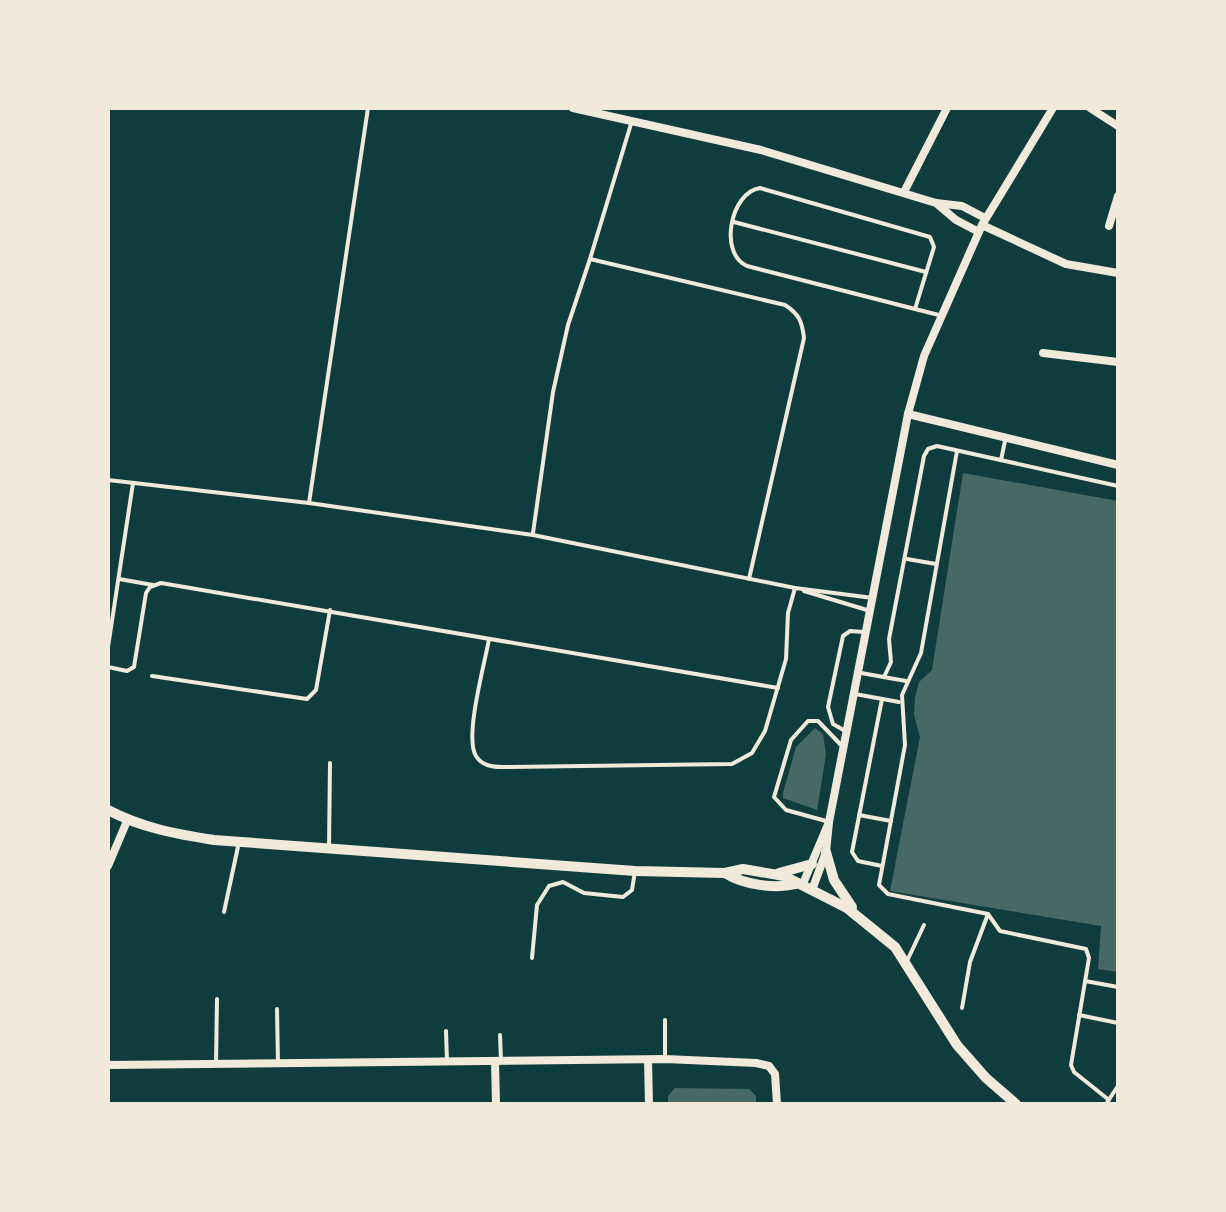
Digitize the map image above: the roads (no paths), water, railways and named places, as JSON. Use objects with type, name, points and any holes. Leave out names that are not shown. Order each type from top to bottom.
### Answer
[{"type":"street","points":[[573,108],[761,150],[936,203],[962,206],[982,225]]},
{"type":"street","points":[[632,120],[636,108]]},
{"type":"street","points":[[904,192],[946,108]]},
{"type":"street","points":[[858,916],[834,880],[826,852],[908,414],[924,356],[982,225],[1054,108]]},
{"type":"street","points":[[1090,108],[1118,126]]},
{"type":"street","points":[[1109,226],[1118,196]]},
{"type":"street","points":[[936,203],[956,220],[982,225],[1066,264],[1118,272]]},
{"type":"street","points":[[1042,353],[1118,362]]},
{"type":"street","points":[[908,414],[1118,465]]},
{"type":"street","points":[[108,810],[127,821],[158,830],[239,842],[635,871],[725,873],[743,869],[774,874],[858,916],[894,947],[956,1045],[1016,1104]]},
{"type":"street","points":[[108,866],[127,821]]},
{"type":"street","points":[[803,887],[829,822]]},
{"type":"street","points":[[803,887],[826,852]]},
{"type":"street","points":[[774,874],[812,864]]},
{"type":"street","points":[[725,873],[750,882],[803,887]]},
{"type":"street","points":[[108,1066],[648,1060],[764,1064],[774,1074],[777,1104]]},
{"type":"street","points":[[648,1060],[649,1104]]},
{"type":"street","points":[[496,1104],[498,1061]]},
{"type":"lane","points":[[309,502],[368,108]]},
{"type":"lane","points":[[533,535],[553,392],[568,326],[632,120]]},
{"type":"lane","points":[[915,309],[934,247],[927,236],[760,188],[742,196],[730,248],[741,264],[942,316]]},
{"type":"lane","points":[[734,222],[926,272]]},
{"type":"lane","points":[[590,259],[785,305],[798,313],[804,338],[749,579]]},
{"type":"lane","points":[[1001,460],[1006,438]]},
{"type":"lane","points":[[884,678],[891,662],[889,639],[924,456],[932,447],[1118,486]]},
{"type":"lane","points":[[958,451],[921,653],[906,681],[902,702],[906,745],[879,885],[885,893],[988,914],[1000,931],[1086,948],[1090,955],[1071,1065],[1108,1102],[1118,1086]]},
{"type":"lane","points":[[108,480],[309,502],[533,535],[795,588],[873,598]]},
{"type":"lane","points":[[108,646],[133,482]]},
{"type":"lane","points":[[904,558],[936,564]]},
{"type":"lane","points":[[119,580],[330,610],[778,688]]},
{"type":"lane","points":[[108,667],[128,671],[134,667],[146,593],[153,584]]},
{"type":"lane","points":[[795,588],[871,610]]},
{"type":"lane","points":[[489,637],[472,744],[482,763],[492,767],[732,764],[743,760],[760,744],[788,649],[788,613],[795,588]]},
{"type":"lane","points":[[152,676],[307,699],[316,690],[330,610]]},
{"type":"lane","points":[[847,732],[833,724],[828,707],[843,636],[850,631],[866,632]]},
{"type":"lane","points":[[859,672],[906,681]]},
{"type":"lane","points":[[855,694],[902,702]]},
{"type":"lane","points":[[882,699],[853,856],[860,862],[882,866]]},
{"type":"lane","points":[[829,822],[786,810],[776,803],[774,791],[791,740],[808,721],[818,721],[844,748]]},
{"type":"lane","points":[[330,763],[330,850]]},
{"type":"lane","points":[[859,815],[891,821]]},
{"type":"lane","points":[[224,912],[239,842]]},
{"type":"lane","points":[[532,958],[537,905],[548,886],[563,882],[584,893],[622,897],[632,890],[635,871]]},
{"type":"lane","points":[[962,1008],[970,962],[988,914]]},
{"type":"lane","points":[[907,963],[924,925]]},
{"type":"lane","points":[[1085,981],[1118,988]]},
{"type":"lane","points":[[216,1064],[217,999]]},
{"type":"lane","points":[[277,1009],[278,1064]]},
{"type":"lane","points":[[1079,1015],[1118,1023]]},
{"type":"lane","points":[[664,1020],[665,1060]]},
{"type":"lane","points":[[446,1031],[447,1062]]},
{"type":"lane","points":[[498,1061],[500,1035]]}]
